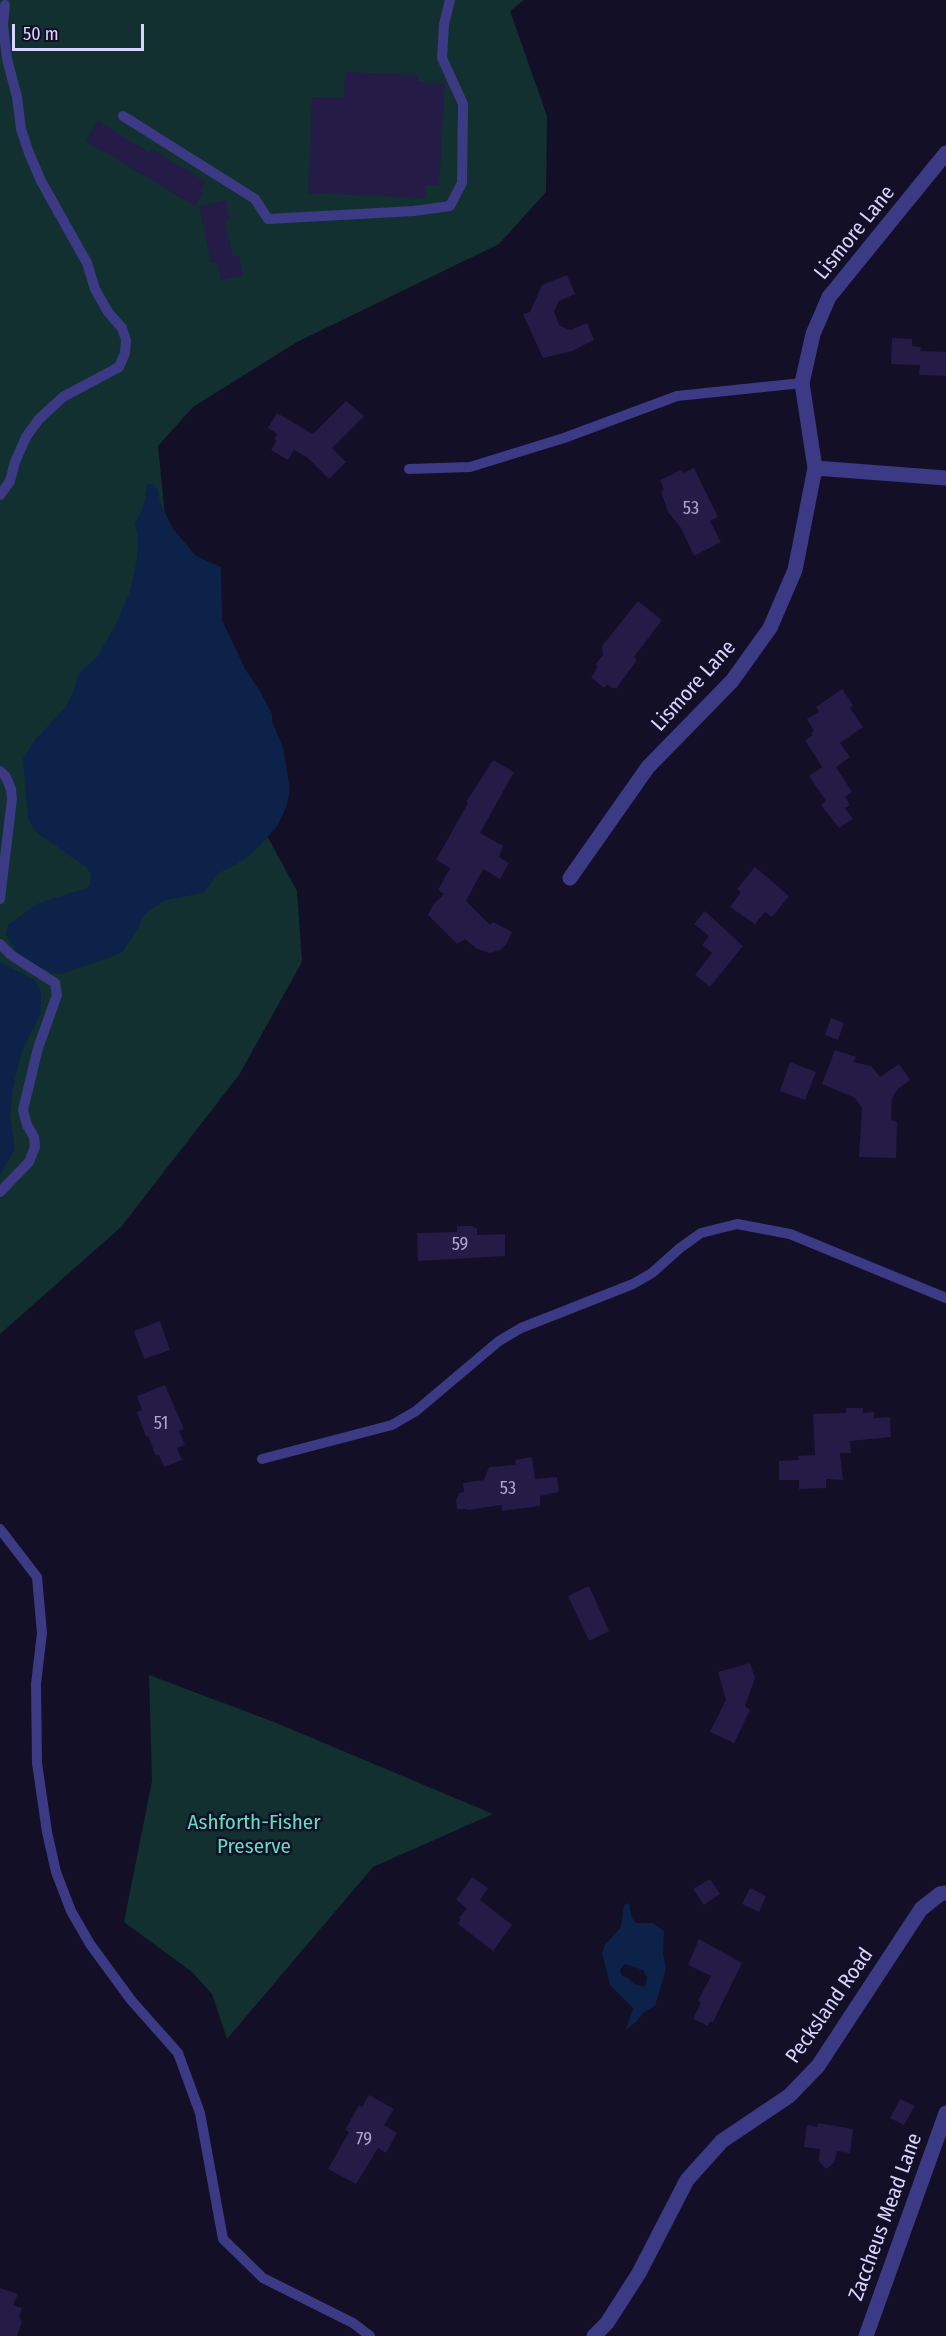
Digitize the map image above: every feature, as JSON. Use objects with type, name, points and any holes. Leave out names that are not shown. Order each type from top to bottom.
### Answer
[{"type":"street","name":"Lismore Lane","points":[[570,878],[648,767],[732,681],[770,628],[795,570],[815,468],[802,383],[813,334],[829,297],[946,153]]},
{"type":"street","points":[[815,468],[946,478]]},
{"type":"street","name":"Pecksland Road","points":[[594,2336],[607,2323],[639,2273],[687,2180],[722,2141],[789,2096],[818,2066],[921,1909],[940,1894],[946,1893]]},
{"type":"street","name":"Zaccheus Mead Lane","points":[[866,2336],[946,2112]]},
{"type":"lane","points":[[123,116],[255,199],[268,219],[414,211],[450,206],[462,183],[463,104],[442,57],[444,24],[450,0]]},
{"type":"lane","points":[[0,495],[10,481],[26,437],[39,419],[63,397],[119,367],[125,353],[126,340],[122,328],[108,312],[95,289],[87,263],[41,181],[29,153],[21,129],[17,96],[7,59],[3,25],[4,6]]},
{"type":"lane","points":[[409,469],[470,467],[564,438],[677,396],[802,383]]},
{"type":"lane","points":[[0,771],[6,777],[12,799],[0,899]]},
{"type":"lane","points":[[0,944],[11,956],[55,983],[57,995],[35,1058],[23,1110],[27,1125],[34,1137],[35,1147],[29,1162],[0,1192]]},
{"type":"lane","points":[[262,1459],[392,1425],[416,1412],[499,1341],[521,1328],[633,1284],[652,1273],[701,1233],[737,1224],[790,1234],[946,1298]]},
{"type":"lane","points":[[0,1529],[37,1577],[42,1633],[36,1684],[37,1763],[47,1832],[56,1872],[71,1911],[90,1944],[131,2000],[178,2053],[200,2114],[223,2239],[263,2278],[353,2323],[370,2336]]},
{"type":"green space","points":[[0,0],[524,0],[510,11],[547,116],[546,192],[499,244],[297,342],[193,407],[158,446],[170,566],[265,832],[297,891],[302,962],[239,1075],[121,1227],[0,1334]]},
{"type":"green space","name":"Ashforth-Fisher Preserve","points":[[149,1675],[274,1722],[493,1814],[373,1867],[227,2039],[212,1994],[192,1972],[124,1922],[152,1781]]},
{"type":"water","points":[[148,484],[154,484],[158,490],[160,502],[173,529],[196,556],[221,567],[222,620],[245,669],[272,714],[272,721],[283,748],[290,789],[287,805],[278,825],[259,847],[242,861],[219,873],[203,893],[165,900],[146,913],[123,951],[61,974],[53,973],[30,963],[17,953],[6,935],[8,925],[39,903],[87,888],[90,885],[91,874],[86,867],[36,832],[28,819],[23,759],[35,740],[63,710],[72,695],[79,673],[98,656],[117,622],[130,591],[137,560],[138,536],[135,524],[143,507]]},
{"type":"water","points":[[0,962],[35,980],[41,992],[41,1013],[22,1051],[13,1087],[10,1116],[15,1149],[0,1175]]},
{"type":"water","points":[[629,1903],[632,1918],[636,1923],[653,1923],[664,1931],[663,1953],[666,1969],[655,2006],[643,2013],[626,2030],[633,2008],[610,1985],[602,1953],[605,1945],[621,1927],[624,1905]],"holes":[[[625,1964],[643,1970],[647,1978],[645,1987],[634,1984],[622,1976],[620,1970]]]},
{"type":"building","points":[[345,72],[418,75],[418,82],[445,83],[439,185],[426,185],[426,198],[308,193],[312,97],[344,98]]},
{"type":"building","points":[[98,121],[150,153],[152,149],[206,182],[200,190],[203,192],[195,206],[86,141]]},
{"type":"building","points":[[226,200],[230,219],[225,221],[233,257],[239,256],[243,275],[221,280],[217,262],[211,263],[199,206]]},
{"type":"building","points":[[567,275],[575,294],[559,301],[554,311],[559,325],[570,330],[587,323],[594,340],[572,351],[543,358],[523,314],[530,312],[542,285]]},
{"type":"building","points":[[892,338],[912,339],[912,346],[921,347],[920,351],[946,352],[946,376],[919,375],[920,365],[891,364]]},
{"type":"building","points":[[346,401],[364,416],[332,448],[346,462],[329,479],[308,458],[294,450],[288,460],[271,450],[277,440],[274,439],[277,434],[268,428],[277,413],[313,434]]},
{"type":"building","points":[[694,468],[718,517],[710,521],[721,542],[694,556],[681,528],[668,512],[660,480],[681,470],[683,473]]},
{"type":"building","points":[[638,601],[662,620],[634,657],[637,660],[616,689],[608,684],[604,688],[591,677],[598,667],[595,665],[603,655],[602,646]]},
{"type":"building","points":[[842,689],[853,705],[850,708],[863,727],[840,743],[850,757],[836,767],[852,792],[845,797],[850,805],[845,808],[853,819],[839,828],[821,805],[826,801],[809,776],[822,767],[805,740],[813,735],[811,733],[814,731],[807,719],[819,712],[816,707]]},
{"type":"building","points":[[493,760],[514,772],[480,833],[503,846],[499,857],[509,863],[500,879],[483,869],[466,901],[490,925],[493,922],[512,932],[506,945],[490,953],[477,949],[465,939],[457,944],[428,915],[433,905],[444,894],[438,890],[450,868],[436,860],[468,803],[466,802]]},
{"type":"building","points":[[755,867],[789,896],[772,917],[765,912],[755,924],[730,907],[741,892],[737,889]]},
{"type":"building","points":[[705,911],[743,946],[710,987],[695,975],[712,953],[702,945],[709,936],[694,924]]},
{"type":"building","points":[[831,1018],[844,1023],[838,1040],[825,1035]]},
{"type":"building","points":[[835,1050],[856,1057],[853,1062],[871,1066],[880,1077],[899,1064],[910,1080],[898,1089],[892,1098],[891,1120],[897,1122],[896,1158],[859,1157],[862,1108],[855,1098],[822,1084]]},
{"type":"building","points":[[790,1062],[816,1072],[805,1100],[780,1091]]},
{"type":"building","points":[[457,1226],[472,1226],[477,1229],[477,1235],[505,1234],[505,1256],[418,1261],[417,1233],[457,1232]]},
{"type":"building","points":[[160,1321],[170,1350],[144,1359],[134,1331]]},
{"type":"building","points":[[165,1385],[184,1429],[179,1431],[185,1445],[177,1448],[182,1460],[164,1467],[159,1455],[156,1456],[148,1436],[146,1437],[137,1412],[142,1410],[137,1396]]},
{"type":"building","points":[[846,1408],[863,1408],[863,1413],[874,1412],[874,1418],[890,1417],[891,1437],[850,1441],[851,1453],[840,1453],[843,1480],[826,1479],[826,1488],[799,1489],[799,1480],[779,1480],[779,1461],[799,1460],[798,1456],[815,1455],[813,1414],[846,1413]]},
{"type":"building","points":[[532,1457],[535,1479],[557,1477],[559,1492],[540,1496],[540,1506],[502,1511],[502,1505],[467,1510],[457,1509],[456,1500],[459,1493],[464,1492],[463,1483],[484,1480],[489,1467],[516,1465],[515,1460]]},
{"type":"building","points":[[589,1586],[609,1631],[589,1641],[568,1596]]},
{"type":"building","points":[[750,1663],[755,1678],[745,1706],[750,1710],[734,1743],[710,1732],[726,1700],[718,1672]]},
{"type":"building","points":[[472,1877],[488,1888],[480,1900],[512,1925],[493,1951],[458,1924],[461,1919],[459,1918],[467,1908],[456,1900]]},
{"type":"building","points":[[710,1879],[720,1894],[704,1905],[693,1889]]},
{"type":"building","points":[[750,1888],[766,1896],[759,1912],[742,1904]]},
{"type":"building","points":[[699,1939],[742,1963],[713,2022],[709,2022],[708,2026],[693,2019],[701,2003],[698,2001],[711,1976],[688,1965]]},
{"type":"building","points":[[369,2095],[394,2109],[384,2125],[397,2133],[386,2153],[378,2148],[356,2184],[328,2169],[349,2132],[345,2130],[359,2105],[362,2107]]},
{"type":"building","points":[[900,2099],[915,2106],[904,2125],[890,2118]]},
{"type":"building","points":[[818,2123],[853,2129],[850,2153],[837,2151],[834,2163],[826,2169],[819,2161],[820,2149],[804,2147],[807,2125],[817,2127]]},
{"type":"building","points":[[0,2288],[18,2294],[13,2305],[22,2308],[19,2317],[22,2322],[17,2336],[0,2336]]}]
